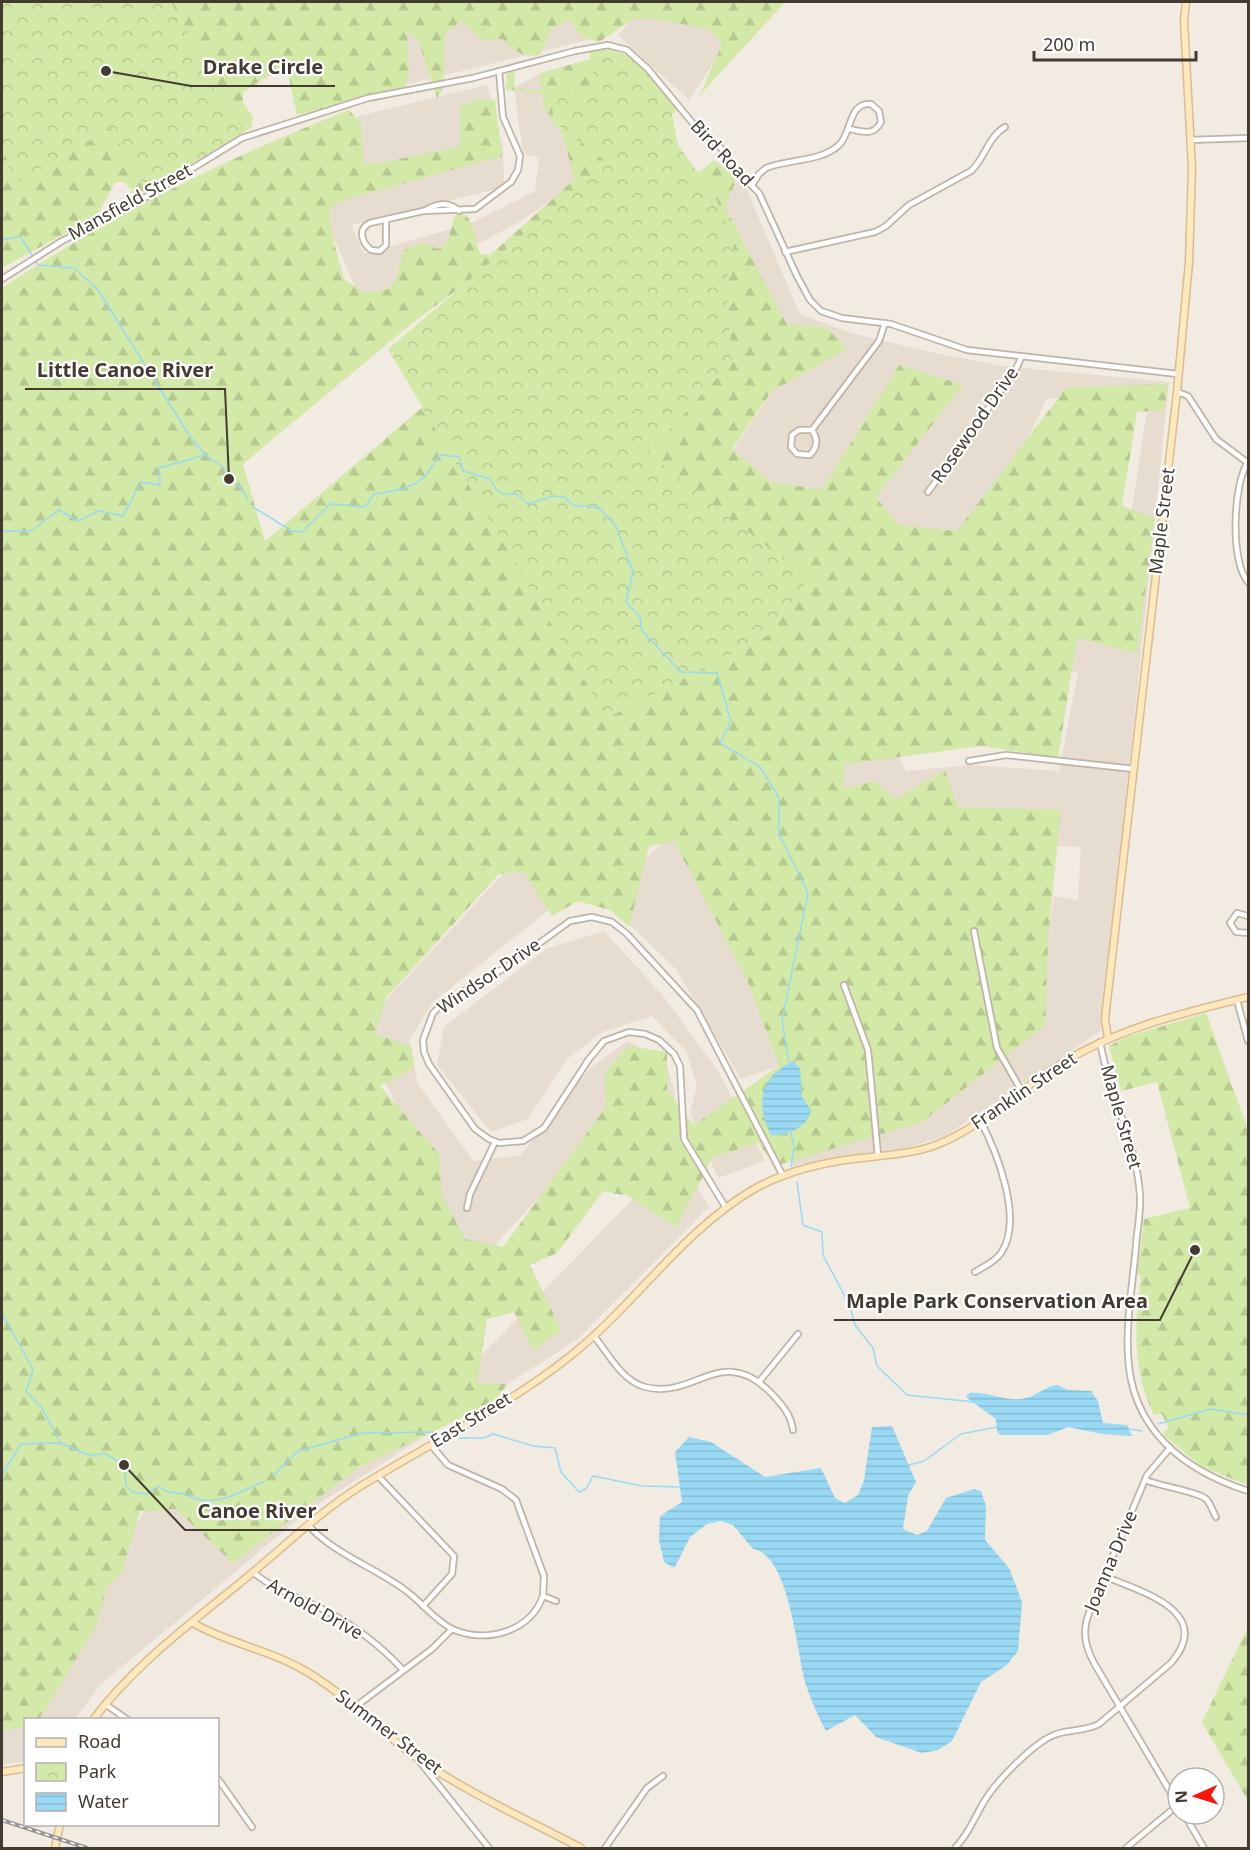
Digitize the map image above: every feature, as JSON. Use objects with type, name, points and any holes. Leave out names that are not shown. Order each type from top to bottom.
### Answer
[{"type":"street","name":"Maple Street","points":[[1108,1038],[1105,1019],[1177,392],[1189,262],[1190,140],[1184,21],[1186,2]]},
{"type":"street","name":"Bird Road","points":[[261,131],[368,98],[499,71],[599,46],[614,46],[627,50],[656,77],[695,126],[720,147],[738,172],[752,185],[766,203],[785,252],[810,300],[821,311],[842,318],[885,323],[958,348],[1021,358],[1178,374]]},
{"type":"street","points":[[386,220],[386,245],[380,251],[371,250],[363,239],[363,229],[368,224],[444,204],[453,205],[459,211],[482,207],[511,182],[518,170],[519,149],[503,117],[499,71]]},
{"type":"street","points":[[752,185],[766,168],[834,149],[850,129],[854,111],[860,105],[871,104],[879,111],[881,122],[874,131],[850,129]]},
{"type":"street","points":[[785,252],[818,246],[882,228],[909,205],[971,171],[982,157],[993,136],[1005,127]]},
{"type":"street","name":"Mansfield Street","points":[[2,279],[35,257],[161,188],[211,154],[261,131]]},
{"type":"street","points":[[1190,140],[1248,138]]},
{"type":"street","points":[[812,430],[879,341],[885,323]]},
{"type":"street","name":"Rosewood Drive","points":[[928,492],[1015,371],[1021,358]]},
{"type":"street","points":[[1177,392],[1188,396],[1216,438],[1248,462],[1239,480],[1237,548],[1238,565],[1248,582]]},
{"type":"street","points":[[799,430],[812,430],[817,440],[816,448],[810,455],[797,454],[791,447],[792,435],[799,430]]},
{"type":"street","points":[[969,761],[1006,755],[1134,769]]},
{"type":"street","points":[[1248,916],[1239,912],[1230,921],[1236,932],[1248,933]]},
{"type":"street","name":"Windsor Drive","points":[[495,1142],[474,1129],[429,1064],[424,1052],[423,1040],[429,1020],[443,1003],[513,963],[565,924],[575,919],[592,917],[608,920],[620,927],[697,1010],[783,1176]]},
{"type":"street","points":[[974,931],[997,1048],[1021,1089]]},
{"type":"street","points":[[844,985],[869,1056],[878,1156]]},
{"type":"street","name":"Franklin Street","points":[[867,1157],[930,1147],[960,1133],[1021,1089],[1108,1038],[1161,1018],[1248,998]]},
{"type":"street","points":[[1237,1000],[1248,1041]]},
{"type":"street","points":[[467,1208],[470,1194],[495,1142],[523,1141],[544,1128],[589,1059],[604,1041],[623,1032],[645,1034],[659,1040],[678,1059],[682,1076],[681,1120],[684,1139],[726,1208]]},
{"type":"street","name":"Maple Street","points":[[1100,1042],[1128,1133],[1140,1190],[1129,1319],[1129,1367],[1142,1409],[1158,1436],[1170,1448],[1204,1474],[1248,1491]]},
{"type":"street","points":[[975,1272],[998,1256],[1010,1231],[998,1156],[980,1120]]},
{"type":"street","name":"East Street","points":[[94,1718],[124,1683],[339,1500],[544,1376],[594,1336],[726,1208],[754,1189],[783,1176],[816,1166],[867,1157]]},
{"type":"street","points":[[759,1382],[798,1334]]},
{"type":"street","points":[[594,1336],[627,1377],[645,1387],[666,1388],[714,1373],[733,1372],[759,1382],[789,1414],[793,1430]]},
{"type":"street","points":[[308,1526],[328,1544],[388,1578],[452,1629],[494,1635],[513,1630],[521,1625],[541,1603],[544,1576],[516,1500],[502,1489],[448,1465],[431,1445]]},
{"type":"street","name":"Joanna Drive","points":[[1166,1785],[1089,1652],[1085,1639],[1086,1619],[1145,1480],[1152,1467],[1170,1448]]},
{"type":"street","points":[[378,1476],[454,1556],[452,1574],[423,1606]]},
{"type":"street","points":[[1145,1480],[1163,1487],[1199,1493],[1207,1500],[1216,1517]]},
{"type":"street","name":"Arnold Drive","points":[[254,1572],[273,1588],[326,1611],[355,1627],[403,1670]]},
{"type":"street","points":[[955,1848],[970,1831],[990,1792],[1039,1743],[1059,1733],[1094,1727],[1177,1655],[1183,1641],[1183,1629],[1178,1614],[1157,1598],[1104,1576]]},
{"type":"street","points":[[543,1596],[556,1601]]},
{"type":"street","name":"Summer Street","points":[[193,1623],[213,1634],[280,1657],[328,1685],[416,1756],[581,1848]]},
{"type":"street","points":[[355,1707],[432,1649],[452,1629]]},
{"type":"street","points":[[105,1704],[126,1718]]},
{"type":"street","points":[[416,1756],[489,1848]]},
{"type":"street","points":[[2,1772],[24,1769]]},
{"type":"street","points":[[605,1848],[647,1788],[663,1776]]},
{"type":"street","points":[[219,1780],[252,1827]]},
{"type":"street","points":[[1126,1848],[1166,1815]]},
{"type":"street","points":[[55,1848],[60,1826]]},
{"type":"street","points":[[1191,1826],[1204,1848]]},
{"type":"shaded area","points":[[587,2],[595,38],[389,89],[374,15]]},
{"type":"shaded area","points":[[639,11],[737,27],[689,100],[618,35]]},
{"type":"shaded area","points":[[541,73],[580,180],[521,221],[363,305],[320,206],[69,261],[180,186],[317,126],[487,85],[503,148],[504,187],[351,225],[364,254],[472,223],[535,191],[539,158],[523,154],[514,88]]},
{"type":"shaded area","points":[[743,181],[800,314],[851,333],[930,352],[1003,366],[1169,382],[1102,1030],[945,1136],[903,1149],[793,1166],[788,1139],[986,1073],[986,1044],[970,910],[1050,922],[1054,896],[1078,900],[1081,847],[977,842],[836,803],[835,760],[898,754],[906,771],[972,765],[1059,771],[1078,672],[878,659],[1113,630],[1148,405],[1047,398],[991,517],[938,549],[869,507],[946,391],[832,526],[727,459],[799,352],[714,192]]},
{"type":"shaded area","points":[[671,833],[790,1062],[741,1079],[676,969],[605,901]]},
{"type":"shaded area","points":[[525,850],[555,905],[433,1002],[409,1040],[418,1084],[473,1161],[521,1155],[588,1070],[627,1041],[665,1059],[675,1093],[672,1143],[709,1207],[578,1339],[309,1510],[100,1685],[76,1718],[24,1718],[24,1761],[2,1765],[2,1723],[66,1639],[218,1391],[481,1356],[653,1178],[619,1112],[473,1268],[360,1028]]},
{"type":"shaded area","points":[[604,931],[664,997],[720,1074],[765,1161],[718,1178],[690,1113],[697,1086],[686,1051],[652,1016],[602,1032],[567,1059],[528,1119],[491,1132],[437,1065],[444,1027],[546,949]]},
{"type":"green space","points":[[2,2],[785,2],[700,95],[722,44],[709,29],[652,18],[633,19],[599,42],[581,36],[570,20],[552,28],[540,55],[534,56],[519,53],[502,39],[482,40],[462,21],[445,33],[443,90],[437,98],[419,42],[407,31],[409,72],[404,92],[297,115],[286,65],[243,92],[243,102],[253,118],[251,128],[136,196],[124,182],[115,182],[97,216],[2,268]]},
{"type":"green space","points":[[2,2],[9,2],[15,14],[33,2],[171,2],[244,132],[147,190],[111,128],[14,185],[2,143]]},
{"type":"green space","points":[[609,49],[632,57],[678,108],[672,115],[678,145],[715,196],[735,241],[726,283],[732,362],[648,453],[808,579],[767,636],[607,718],[388,349],[608,163],[553,121],[552,95],[506,90],[507,74],[515,70],[514,88],[597,96],[589,52]]},
{"type":"green space","points":[[609,54],[671,110],[490,265],[410,325],[243,464],[265,541],[714,160],[737,178],[725,207],[787,325],[826,327],[847,349],[772,391],[732,449],[770,482],[822,490],[899,365],[963,385],[876,497],[898,525],[957,531],[1066,388],[1168,384],[1164,410],[1137,412],[1122,506],[1155,519],[1137,653],[1077,638],[1058,758],[982,746],[845,764],[843,789],[874,781],[895,799],[945,770],[958,807],[1061,810],[1048,938],[1045,1026],[922,1122],[775,1166],[758,1143],[713,1157],[676,1227],[628,1196],[603,1191],[557,1253],[530,1265],[561,1330],[534,1350],[514,1312],[487,1319],[477,1383],[508,1384],[492,1403],[358,1468],[233,1563],[176,1509],[140,1511],[122,1572],[107,1587],[95,1628],[40,1718],[24,1718],[24,1727],[2,1731],[2,288],[127,212],[215,168],[349,110],[361,124],[364,163],[374,164],[459,147],[461,105],[480,99],[495,100],[502,156],[348,199],[331,208],[330,221],[334,243],[345,280],[365,293],[389,289],[396,281],[403,251],[422,243],[439,249],[444,246],[455,216],[459,212],[465,215],[472,224],[481,254],[490,255],[575,179],[562,134],[544,107],[540,73]],"holes":[[[674,841],[749,984],[779,1066],[694,1125],[667,1090],[667,1052],[628,1046],[605,1072],[606,1107],[503,1247],[465,1239],[442,1195],[439,1154],[380,1086],[414,1068],[412,1047],[375,1034],[385,999],[499,874],[524,872],[552,916],[578,901],[610,910],[629,927],[649,846]]]},
{"type":"green space","points":[[1206,1013],[1248,1130],[1248,1485],[1202,1467],[1166,1437],[1163,1433],[1169,1428],[1162,1414],[1154,1415],[1141,1380],[1136,1329],[1141,1275],[1137,1274],[1144,1219],[1190,1208],[1157,1082],[1121,1091],[1109,1046],[1126,1037]]},
{"type":"green space","points":[[1248,1627],[1248,1801],[1202,1722]]},
{"type":"water","points":[[794,1061],[800,1069],[802,1097],[811,1110],[806,1121],[796,1129],[783,1134],[771,1135],[763,1112],[764,1092],[774,1074]]},
{"type":"water","points":[[1057,1385],[1068,1390],[1091,1391],[1098,1401],[1103,1423],[1127,1425],[1132,1436],[1102,1434],[1068,1427],[1048,1435],[1000,1435],[997,1431],[996,1419],[966,1397],[969,1393],[976,1393],[1019,1399],[1030,1397],[1048,1387]]},
{"type":"water","points":[[892,1426],[916,1482],[908,1496],[903,1529],[917,1535],[927,1531],[946,1498],[974,1489],[981,1491],[986,1506],[985,1540],[1009,1568],[1022,1602],[1018,1651],[1007,1665],[981,1682],[952,1741],[938,1750],[922,1753],[876,1737],[855,1715],[826,1731],[806,1685],[790,1608],[776,1568],[766,1555],[753,1549],[733,1525],[721,1521],[707,1524],[690,1537],[675,1567],[664,1562],[659,1540],[660,1516],[682,1502],[675,1452],[689,1437],[711,1442],[765,1477],[821,1468],[835,1498],[845,1503],[858,1495],[864,1480],[872,1427]]},
{"type":"waterway","points":[[2,240],[20,236],[38,265],[74,268],[98,290],[189,435],[205,455],[230,472],[229,479],[243,490],[248,501]]},
{"type":"waterway","points":[[2,531],[31,531],[59,510],[78,521],[99,511],[123,516],[141,482],[160,485],[159,468],[205,455]]},
{"type":"waterway","points":[[253,507],[292,531],[302,532],[330,504],[365,507],[374,494],[416,483],[427,474],[441,455],[459,457],[463,471],[490,479],[500,492],[516,494],[528,504],[553,496],[565,497],[573,505],[599,508],[616,526],[633,572],[626,602],[640,617],[642,631],[681,672],[717,673],[731,721],[720,743],[760,767],[779,798],[779,834],[808,893],[782,1021],[789,1063]]},
{"type":"waterway","points":[[790,1130],[794,1146],[791,1167]]},
{"type":"waterway","points":[[797,1182],[803,1225],[822,1232],[823,1255],[850,1306],[855,1325],[873,1348],[877,1366],[907,1395],[974,1402]]},
{"type":"waterway","points":[[2,1313],[33,1370],[26,1392],[42,1408],[60,1442]]},
{"type":"waterway","points":[[1158,1424],[1211,1409],[1248,1415]]},
{"type":"waterway","points":[[909,1465],[924,1461],[961,1434],[997,1427]]},
{"type":"waterway","points":[[1129,1429],[1142,1431]]},
{"type":"waterway","points":[[273,1476],[298,1451],[363,1433],[438,1432]]},
{"type":"waterway","points":[[459,1438],[484,1438],[493,1434],[533,1446],[555,1448],[561,1472],[579,1492],[586,1489],[593,1476],[642,1486],[680,1487]]},
{"type":"waterway","points":[[2,1475],[21,1444],[60,1443],[89,1455],[106,1454],[124,1465],[126,1486],[132,1492],[147,1494],[158,1486],[167,1492],[184,1494],[196,1499],[215,1500],[223,1499],[263,1482]]},
{"type":"railway","points":[[2,1820],[87,1848]]},
{"type":"place","name":"Drake Circle","points":[[106,71]]},
{"type":"place","name":"Little Canoe River","points":[[229,479]]},
{"type":"place","name":"Maple Park Conservation Area","points":[[1195,1250]]},
{"type":"place","name":"Canoe River","points":[[124,1465]]}]
